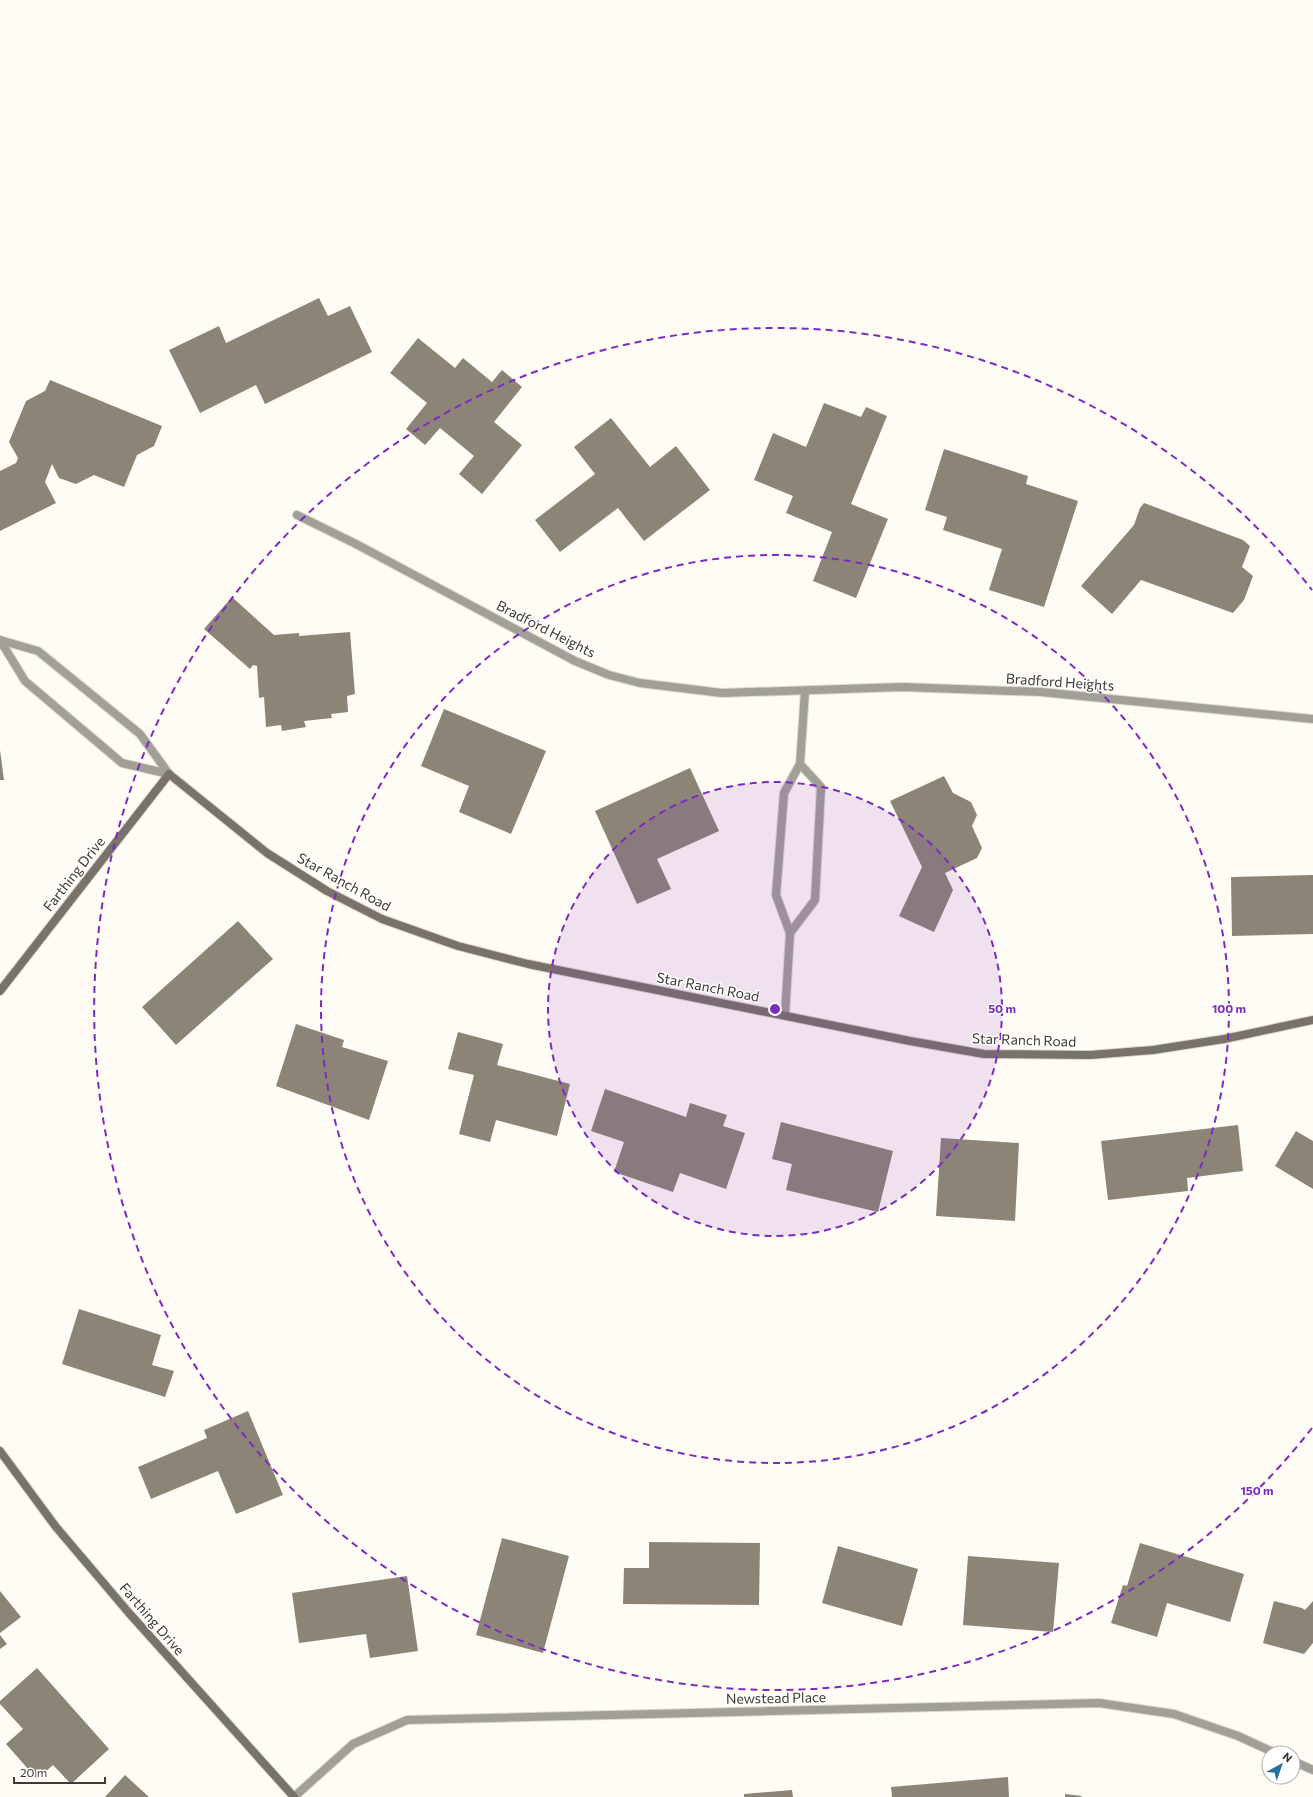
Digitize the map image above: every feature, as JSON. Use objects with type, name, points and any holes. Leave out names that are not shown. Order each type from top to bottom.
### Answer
[{"type":"street","name":"Bradford Heights","points":[[297,515],[356,544],[575,661],[609,675],[640,683],[722,693],[902,687],[1041,692],[1313,719]]},
{"type":"street","points":[[0,640],[38,651],[140,734],[168,774]]},
{"type":"street","points":[[0,640],[25,681],[122,763],[168,774]]},
{"type":"street","points":[[785,1015],[790,933],[776,895],[784,793],[800,764],[805,691]]},
{"type":"street","points":[[790,933],[815,900],[821,787],[800,764]]},
{"type":"street","name":"Farthing Drive","points":[[0,991],[168,774]]},
{"type":"street","name":"Star Ranch Road","points":[[168,774],[267,853],[327,891],[382,919],[458,946],[528,964],[910,1041],[984,1054],[1090,1055],[1153,1050],[1224,1039],[1313,1020]]},
{"type":"street","name":"Farthing Drive","points":[[0,1451],[60,1533],[129,1613],[294,1797]]},
{"type":"street","name":"Newstead Place","points":[[294,1797],[353,1744],[407,1720],[1099,1703],[1174,1714],[1238,1736],[1261,1747]]},
{"type":"street","points":[[1301,1765],[1313,1770]]},
{"type":"building","points":[[319,298],[328,316],[350,306],[372,352],[265,404],[256,385],[200,413],[169,350],[219,326],[226,343]]},
{"type":"building","points":[[418,338],[455,368],[463,358],[492,382],[502,370],[522,387],[494,422],[522,445],[482,494],[459,474],[474,456],[440,428],[425,445],[406,429],[427,403],[390,373]]},
{"type":"building","points":[[50,380],[162,426],[154,446],[137,455],[124,487],[94,475],[76,484],[59,478],[52,464],[45,482],[56,503],[0,531],[0,471],[16,463],[18,458],[9,442],[26,401],[45,391]]},
{"type":"building","points":[[824,403],[861,417],[866,407],[887,416],[851,504],[888,519],[856,598],[813,581],[832,532],[786,513],[793,496],[754,480],[773,433],[806,447]]},
{"type":"building","points":[[611,418],[650,467],[676,446],[710,490],[644,541],[618,508],[560,552],[535,520],[595,474],[574,447]]},
{"type":"building","points":[[944,449],[1028,476],[1026,484],[1078,501],[1044,607],[989,590],[1002,549],[943,530],[947,517],[925,510]]},
{"type":"building","points":[[1144,503],[1243,540],[1250,546],[1242,567],[1253,576],[1244,600],[1233,613],[1141,580],[1112,614],[1081,586],[1134,525],[1140,508]]},
{"type":"building","points":[[232,597],[274,635],[299,633],[299,636],[350,632],[355,694],[347,696],[348,712],[331,714],[332,718],[304,721],[306,727],[282,731],[281,725],[266,727],[264,697],[259,698],[257,666],[253,665],[250,669],[204,629]]},
{"type":"building","points":[[444,709],[546,751],[511,834],[459,812],[469,786],[421,766]]},
{"type":"building","points":[[0,750],[4,780],[0,780]]},
{"type":"building","points":[[690,768],[719,831],[657,859],[671,889],[637,904],[595,811]]},
{"type":"building","points":[[944,776],[953,793],[971,802],[977,815],[972,826],[982,848],[977,858],[945,873],[953,890],[934,932],[899,916],[922,867],[890,801]]},
{"type":"building","points":[[1313,875],[1313,934],[1232,936],[1231,877]]},
{"type":"building","points":[[238,921],[273,959],[176,1045],[142,1007]]},
{"type":"building","points":[[296,1024],[344,1040],[342,1047],[388,1061],[369,1120],[276,1086]]},
{"type":"building","points":[[458,1032],[503,1044],[497,1065],[570,1084],[557,1136],[496,1120],[490,1142],[459,1134],[474,1075],[448,1069]]},
{"type":"building","points":[[605,1089],[686,1117],[690,1103],[727,1115],[723,1126],[745,1133],[726,1189],[680,1173],[673,1192],[614,1172],[624,1142],[591,1131]]},
{"type":"building","points":[[781,1122],[893,1151],[878,1212],[786,1190],[792,1164],[772,1159]]},
{"type":"building","points":[[1238,1125],[1243,1171],[1187,1178],[1188,1191],[1108,1200],[1101,1141]]},
{"type":"building","points":[[1296,1131],[1313,1141],[1313,1189],[1275,1166]]},
{"type":"building","points":[[941,1138],[1019,1143],[1015,1221],[936,1216]]},
{"type":"building","points":[[79,1309],[161,1335],[152,1365],[174,1371],[165,1397],[62,1364]]},
{"type":"building","points":[[248,1411],[283,1495],[236,1514],[218,1471],[151,1499],[138,1467],[207,1438],[204,1430]]},
{"type":"building","points":[[502,1538],[569,1556],[543,1653],[476,1635]]},
{"type":"building","points":[[649,1542],[760,1543],[759,1605],[623,1604],[624,1568],[649,1568]]},
{"type":"building","points":[[1140,1543],[1244,1574],[1230,1622],[1167,1603],[1157,1637],[1111,1623],[1123,1585],[1127,1586]]},
{"type":"building","points":[[838,1546],[918,1569],[902,1626],[822,1603]]},
{"type":"building","points":[[968,1556],[1059,1563],[1053,1632],[963,1625]]},
{"type":"building","points":[[407,1576],[418,1651],[370,1658],[366,1634],[299,1643],[292,1593]]},
{"type":"building","points":[[0,1591],[21,1617],[0,1633]]},
{"type":"building","points":[[1274,1601],[1305,1610],[1313,1601],[1313,1643],[1304,1654],[1263,1643]]},
{"type":"building","points":[[0,1635],[7,1644],[0,1649]]},
{"type":"building","points":[[37,1668],[109,1749],[71,1784],[53,1765],[37,1779],[6,1744],[23,1729],[0,1704],[0,1701]]},
{"type":"building","points":[[125,1775],[149,1797],[105,1797]]},
{"type":"building","points":[[1008,1777],[1009,1797],[892,1797],[891,1787]]},
{"type":"building","points":[[792,1790],[793,1797],[744,1797],[744,1794]]},
{"type":"building","points":[[1065,1794],[1082,1796],[1065,1797]]}]
